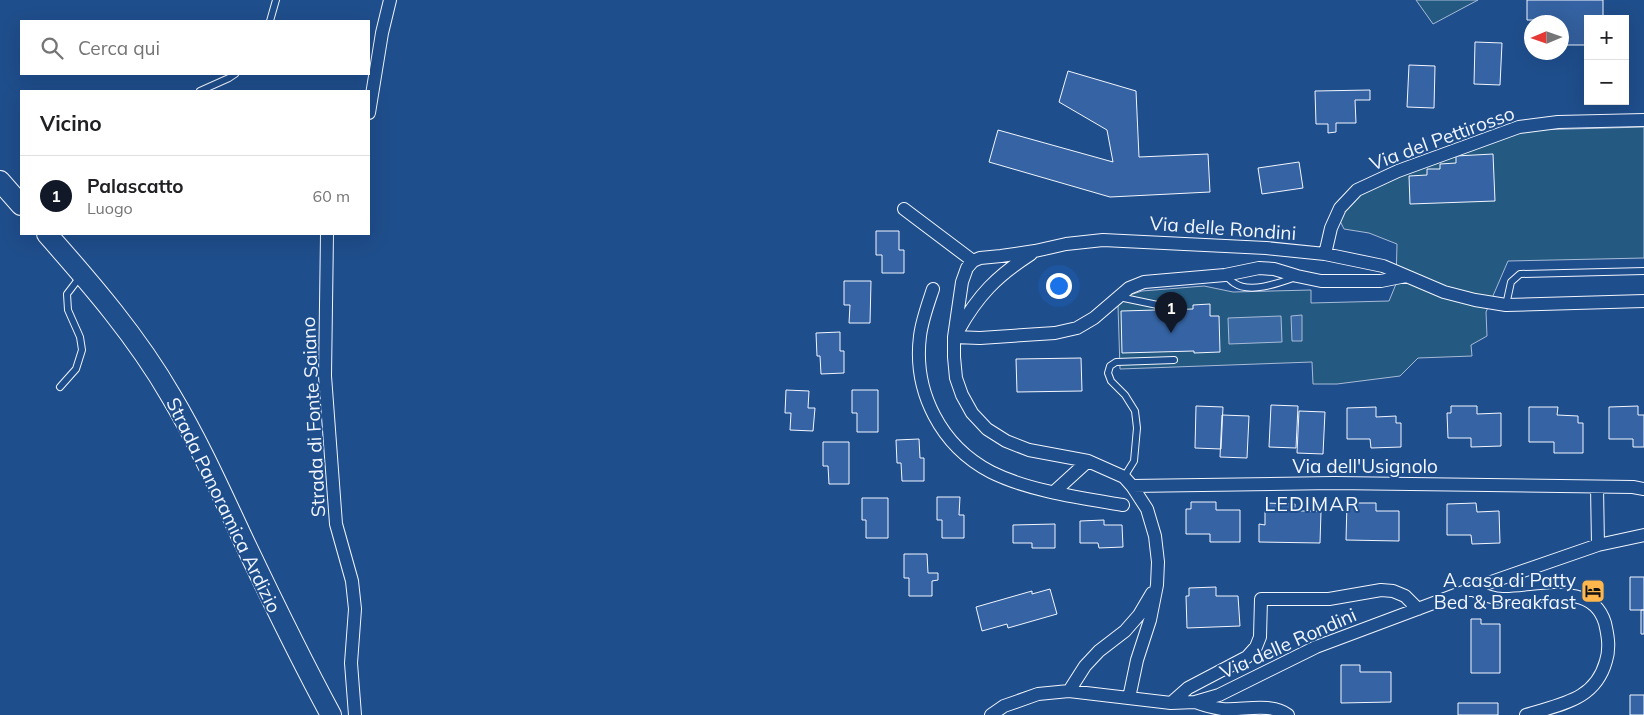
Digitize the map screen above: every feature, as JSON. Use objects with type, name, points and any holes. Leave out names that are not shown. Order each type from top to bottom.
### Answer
[{"type":"main road","points":[[0,181],[20,204]]},
{"type":"main road","name":"Strada Panoramica Ardizio","points":[[48,235],[83,274],[135,342],[171,395],[202,452],[278,612],[331,715]]},
{"type":"street","points":[[370,107],[382,33],[390,0]]},
{"type":"street","name":"Via del Pettirosso","points":[[1325,254],[1331,228],[1340,208],[1357,190],[1398,171],[1518,127],[1558,122],[1644,120]]},
{"type":"street","points":[[904,209],[972,261],[967,268],[962,282],[954,337],[956,378],[962,395],[972,413],[987,429],[1006,441],[1029,450],[1088,461],[1128,482],[1147,510],[1155,536],[1158,562],[1157,585],[1150,620],[1137,660],[1129,698]]},
{"type":"street","name":"Strada di Fonte Saiano","points":[[327,235],[326,376],[336,524],[352,581],[355,608],[351,662],[355,715]]},
{"type":"street","name":"Via delle Rondini","points":[[972,261],[980,258],[1035,251],[1066,244],[1103,240],[1266,248],[1325,254],[1383,266],[1444,292],[1474,300],[1506,304],[1644,301]]},
{"type":"street","name":"Via delle Rondini","points":[[1035,251],[1007,270],[985,290],[969,311],[954,337],[980,338],[1055,333],[1077,328],[1094,318],[1128,288],[1144,282],[1225,276],[1259,268],[1274,269],[1321,282],[1381,281],[1406,276]]},
{"type":"street","points":[[933,289],[925,312],[920,336],[919,358],[922,385],[930,410],[945,434],[965,455],[991,472],[1020,483],[1054,492],[1123,505]]},
{"type":"street","points":[[1054,492],[1088,461]]},
{"type":"street","name":"Via dell'Usignolo","points":[[1128,482],[1597,486],[1644,489]]},
{"type":"street","points":[[1597,486],[1598,545]]},
{"type":"street","name":"Via delle Rondini","points":[[991,715],[1004,706],[1038,694],[1069,691],[1171,703],[1195,702],[1219,695],[1316,647],[1471,589],[1598,545],[1642,537]]},
{"type":"street","points":[[1069,691],[1085,666],[1125,631],[1140,615],[1157,585]]},
{"type":"street","points":[[1471,589],[1486,596],[1502,600],[1556,595],[1577,596],[1591,602],[1602,614],[1608,635],[1608,654],[1603,673],[1593,687],[1577,699],[1526,715]]},
{"type":"street","name":"Via delle Rondini","points":[[1171,703],[1188,688],[1247,657],[1256,648],[1260,637],[1261,599],[1329,599],[1381,590],[1393,591],[1405,596],[1418,609]]},
{"type":"street","points":[[1195,702],[1220,709],[1268,708],[1288,715]]},
{"type":"lane","points":[[270,20],[276,0]]},
{"type":"lane","points":[[202,90],[234,75]]},
{"type":"lane","points":[[1506,304],[1511,282],[1520,274],[1644,271]]},
{"type":"lane","points":[[60,387],[76,369],[82,350],[80,337],[68,310],[68,294],[72,286],[83,274]]},
{"type":"lane","points":[[1225,276],[1235,285],[1252,288],[1273,286],[1297,276]]},
{"type":"lane","points":[[1118,297],[1172,308]]},
{"type":"lane","points":[[1128,482],[1134,460],[1137,428],[1135,411],[1125,395],[1110,381],[1108,374],[1110,366],[1116,362],[1174,360]]},
{"type":"shaded area","points":[[1416,0],[1478,0],[1433,24]]},
{"type":"shaded area","points":[[1644,127],[1644,258],[1508,261],[1486,312],[1487,336],[1471,345],[1472,356],[1418,358],[1400,376],[1337,384],[1313,384],[1312,362],[1120,369],[1118,306],[1130,295],[1142,291],[1204,286],[1233,292],[1311,290],[1311,303],[1389,301],[1396,284],[1397,244],[1369,233],[1344,229],[1339,219],[1355,198],[1392,178],[1517,132]]},
{"type":"shaded area","points":[[1302,315],[1302,341],[1292,341],[1291,316]]},
{"type":"shaded area","points":[[1281,316],[1282,342],[1229,344],[1228,318]]},
{"type":"building","points":[[1527,0],[1603,0],[1603,15],[1584,15],[1584,45],[1569,45],[1569,15],[1527,15]]},
{"type":"building","points":[[1475,42],[1502,43],[1500,85],[1474,84]]},
{"type":"building","points":[[1409,65],[1435,66],[1434,108],[1407,107]]},
{"type":"building","points":[[1068,71],[1136,91],[1139,157],[1208,154],[1210,192],[1110,197],[989,162],[998,130],[1113,162],[1107,130],[1059,102]]},
{"type":"building","points":[[1370,90],[1370,100],[1355,100],[1356,123],[1336,123],[1336,132],[1328,133],[1328,124],[1316,124],[1315,91]]},
{"type":"building","points":[[1493,154],[1495,201],[1410,204],[1409,176],[1427,175],[1427,169],[1440,169],[1440,164],[1456,163],[1456,156]]},
{"type":"building","points":[[1299,162],[1303,188],[1262,194],[1258,168]]},
{"type":"building","points":[[876,231],[899,231],[899,250],[904,250],[904,273],[882,273],[882,255],[876,255]]},
{"type":"building","points":[[844,281],[871,281],[870,323],[849,323],[850,305],[844,305]]},
{"type":"building","points":[[1210,304],[1210,316],[1219,316],[1220,352],[1122,353],[1121,311],[1193,309],[1193,305]]},
{"type":"building","points":[[840,332],[840,351],[844,351],[844,373],[821,374],[820,356],[817,356],[816,333]]},
{"type":"building","points":[[1081,358],[1082,391],[1017,392],[1016,359]]},
{"type":"building","points":[[786,390],[809,391],[808,408],[815,408],[813,431],[790,430],[791,413],[785,413]]},
{"type":"building","points":[[852,390],[878,390],[878,432],[857,432],[857,413],[852,413]]},
{"type":"building","points":[[1271,405],[1298,406],[1296,448],[1269,447]]},
{"type":"building","points":[[1196,406],[1223,407],[1221,449],[1195,448]]},
{"type":"building","points":[[1451,406],[1477,406],[1477,414],[1501,413],[1501,446],[1471,447],[1471,438],[1448,438],[1447,413],[1451,413]]},
{"type":"building","points":[[1638,406],[1638,415],[1644,415],[1644,447],[1633,447],[1633,439],[1609,439],[1609,407]]},
{"type":"building","points":[[1376,407],[1376,417],[1396,416],[1396,423],[1401,423],[1401,447],[1371,448],[1370,439],[1347,439],[1347,408]]},
{"type":"building","points":[[1529,407],[1558,407],[1557,415],[1578,416],[1578,423],[1583,423],[1583,453],[1554,453],[1554,442],[1529,442]]},
{"type":"building","points":[[1299,411],[1325,412],[1323,454],[1297,453]]},
{"type":"building","points":[[1222,415],[1249,416],[1247,458],[1220,457]]},
{"type":"building","points":[[919,439],[920,458],[924,458],[924,481],[902,481],[901,463],[897,463],[896,440]]},
{"type":"building","points":[[823,442],[849,442],[849,484],[829,484],[828,466],[823,466]]},
{"type":"building","points":[[937,497],[960,497],[959,515],[964,515],[964,538],[942,538],[942,520],[937,520]]},
{"type":"building","points":[[862,498],[888,498],[888,538],[866,538],[866,520],[862,520]]},
{"type":"building","points":[[1191,502],[1216,502],[1216,510],[1240,510],[1240,542],[1210,542],[1210,534],[1186,534],[1186,509],[1191,509]]},
{"type":"building","points":[[1265,503],[1295,504],[1295,511],[1321,511],[1320,543],[1259,542],[1259,524],[1265,525]]},
{"type":"building","points":[[1347,503],[1376,503],[1376,511],[1399,511],[1399,541],[1346,540]]},
{"type":"building","points":[[1476,503],[1477,512],[1499,511],[1500,543],[1472,544],[1471,535],[1447,535],[1447,504]]},
{"type":"building","points":[[1104,520],[1104,525],[1122,525],[1123,547],[1099,548],[1098,543],[1080,543],[1080,521]]},
{"type":"building","points":[[1055,524],[1055,548],[1032,548],[1032,543],[1013,543],[1013,525]]},
{"type":"building","points":[[904,554],[927,554],[928,573],[938,573],[938,580],[932,581],[932,596],[909,596],[909,578],[904,578]]},
{"type":"building","points":[[1630,577],[1644,577],[1644,610],[1630,610]]},
{"type":"building","points":[[1216,587],[1216,596],[1238,596],[1240,626],[1187,628],[1186,596],[1189,596],[1189,588]]},
{"type":"building","points":[[1050,589],[1057,614],[1008,628],[1007,624],[982,631],[976,607],[1032,591],[1032,594]]},
{"type":"building","points":[[1641,610],[1644,610],[1644,634],[1641,634]]},
{"type":"building","points":[[1471,619],[1481,619],[1481,624],[1500,624],[1500,673],[1471,673]]},
{"type":"building","points":[[1341,665],[1360,665],[1360,672],[1391,672],[1391,702],[1341,703]]},
{"type":"building","points":[[1630,695],[1644,695],[1644,715],[1630,715]]},
{"type":"building","points":[[1458,703],[1498,703],[1498,715],[1458,715]]},
{"type":"place","name":"Palascatto","points":[[1171,333]]},
{"type":"place","name":"A casa di Patty Bed & Breakfast","points":[[1593,591]]},
{"type":"district","name":"LEDIMAR","points":[[1312,504]]}]
